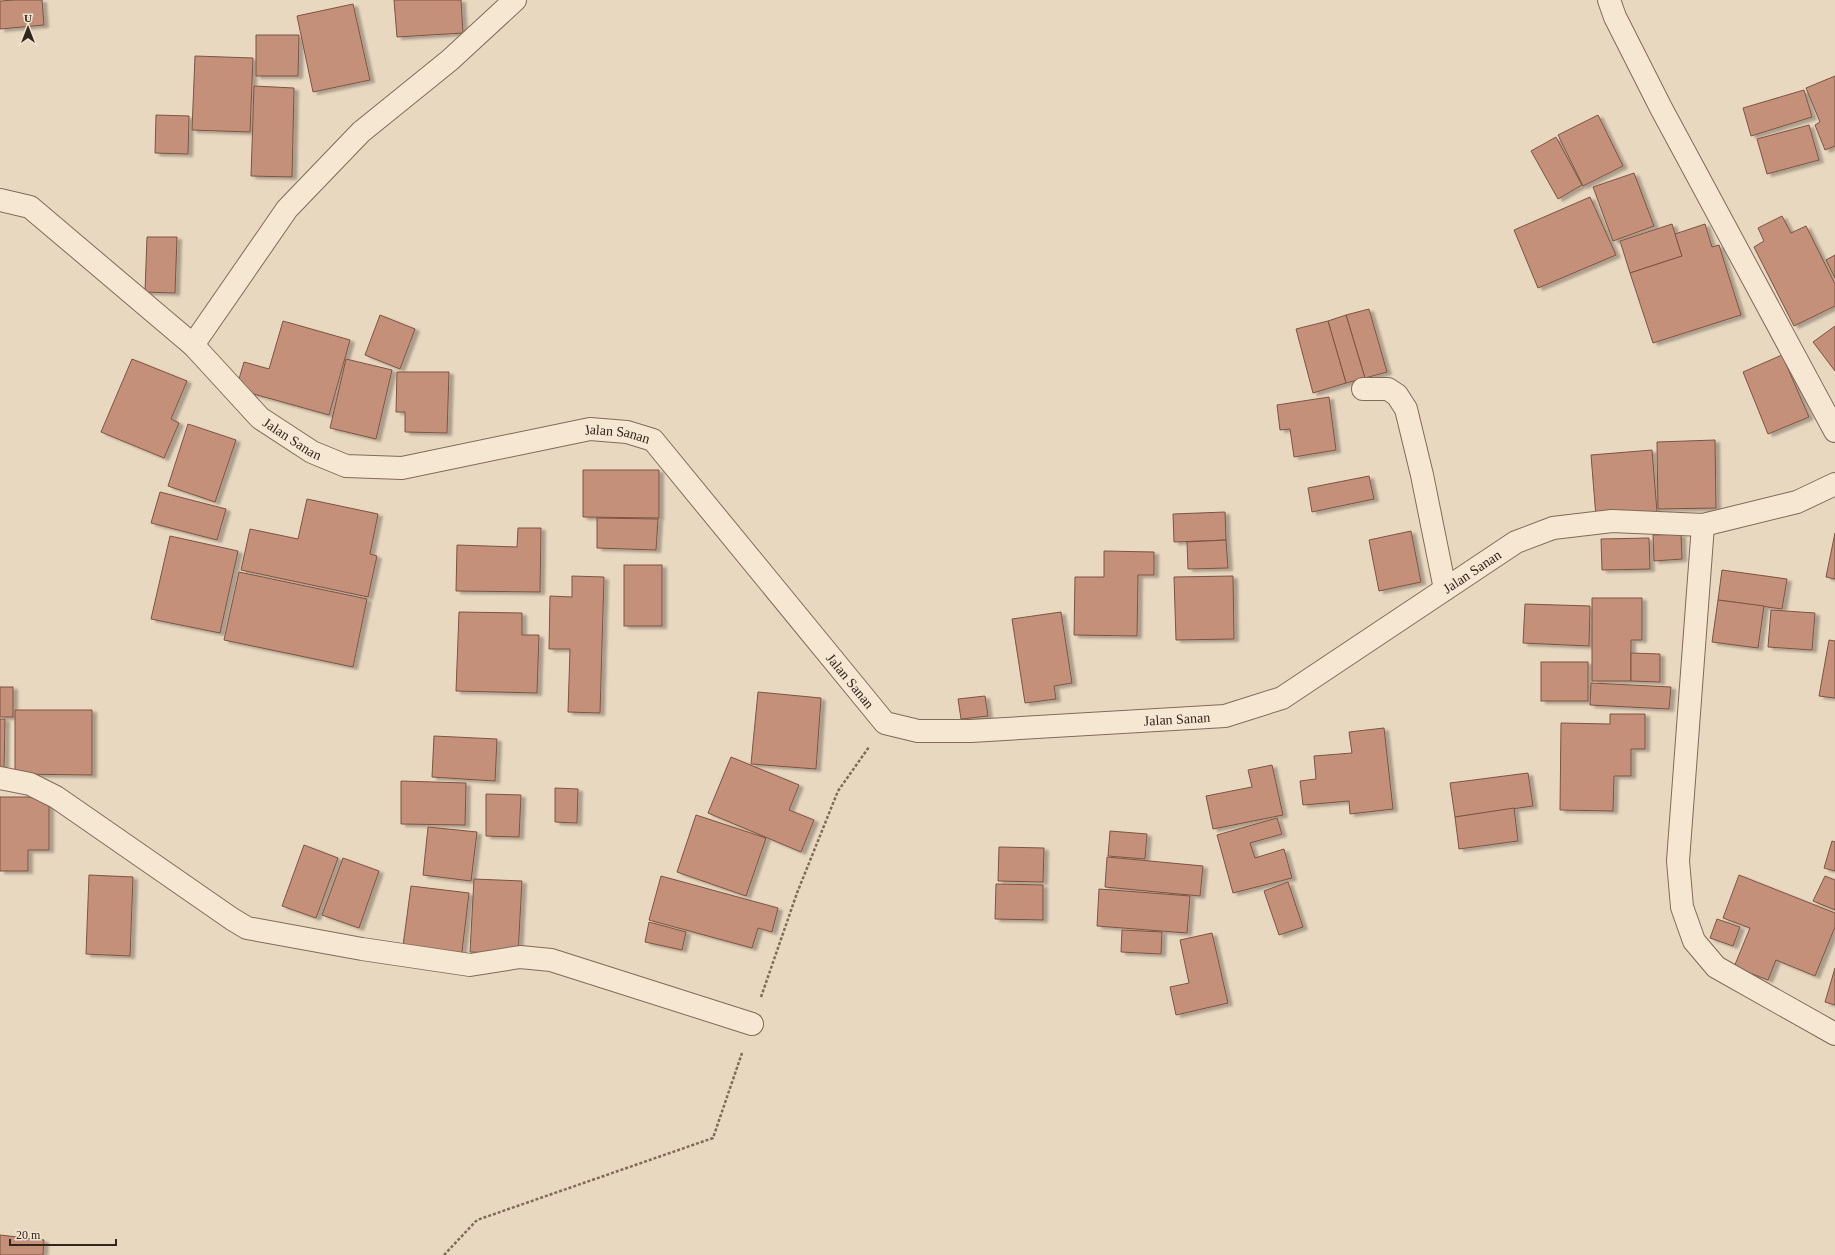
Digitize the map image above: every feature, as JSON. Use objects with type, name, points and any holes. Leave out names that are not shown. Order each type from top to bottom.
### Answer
[{"type":"street","points":[[194,345],[287,209],[361,132],[450,60],[515,0]]},
{"type":"street","points":[[1609,0],[1615,17],[1661,108],[1835,431]]},
{"type":"street","name":"Jalan Sanan","points":[[0,200],[30,207],[194,345],[260,418],[312,452],[346,466],[402,468],[590,429],[627,432],[654,440],[885,723],[918,732],[971,732],[1225,716],[1282,698],[1516,542],[1553,528],[1612,521],[1703,526],[1797,502],[1835,484]]},
{"type":"street","points":[[1363,389],[1388,389],[1397,395],[1406,409],[1422,475],[1445,589]]},
{"type":"street","points":[[1703,526],[1678,861],[1682,907],[1694,941],[1716,967],[1835,1034]]},
{"type":"street","points":[[0,778],[30,784],[56,797],[247,928],[362,949],[470,965],[520,957],[551,960],[752,1024]]},
{"type":"building","points":[[42,0],[44,25],[0,29],[0,1]]},
{"type":"building","points":[[394,0],[461,0],[463,33],[397,37]]},
{"type":"building","points":[[353,4],[370,80],[313,92],[297,16]]},
{"type":"building","points":[[256,35],[299,35],[298,76],[256,76]]},
{"type":"building","points":[[195,56],[253,58],[250,132],[192,130]]},
{"type":"building","points":[[1835,76],[1835,146],[1825,150],[1815,125],[1820,122],[1806,88]]},
{"type":"building","points":[[254,86],[294,88],[292,177],[251,176]]},
{"type":"building","points":[[1804,90],[1812,117],[1751,136],[1743,108]]},
{"type":"building","points":[[156,115],[189,116],[188,154],[155,153]]},
{"type":"building","points":[[1598,115],[1623,166],[1583,186],[1558,135]]},
{"type":"building","points":[[1809,125],[1819,160],[1767,174],[1757,139]]},
{"type":"building","points":[[1556,137],[1582,185],[1558,199],[1531,151]]},
{"type":"building","points":[[1634,173],[1654,226],[1613,241],[1593,187]]},
{"type":"building","points":[[1590,197],[1616,255],[1538,288],[1514,230]]},
{"type":"building","points":[[1782,216],[1791,233],[1806,226],[1835,284],[1835,306],[1794,326],[1754,247],[1764,241],[1758,228]]},
{"type":"building","points":[[1672,224],[1682,256],[1630,273],[1620,241]]},
{"type":"building","points":[[1705,224],[1712,247],[1719,245],[1741,315],[1653,343],[1630,273],[1682,256],[1675,234]]},
{"type":"building","points":[[147,237],[177,237],[175,293],[145,292]]},
{"type":"building","points":[[1835,255],[1835,278],[1826,260]]},
{"type":"building","points":[[1369,309],[1387,372],[1365,378],[1346,315]]},
{"type":"building","points":[[380,315],[415,329],[400,369],[365,355]]},
{"type":"building","points":[[1346,315],[1365,378],[1346,383],[1328,321]]},
{"type":"building","points":[[283,321],[350,340],[329,415],[236,389],[244,362],[269,369]]},
{"type":"building","points":[[1328,321],[1346,383],[1313,393],[1296,329]]},
{"type":"building","points":[[1835,326],[1835,371],[1813,342]]},
{"type":"building","points":[[1782,355],[1809,417],[1768,434],[1743,372]]},
{"type":"building","points":[[132,359],[187,381],[171,419],[179,423],[164,458],[101,432]]},
{"type":"building","points":[[346,359],[392,370],[376,439],[330,428]]},
{"type":"building","points":[[397,372],[449,372],[447,433],[405,432],[405,412],[396,412]]},
{"type":"building","points":[[1329,397],[1336,450],[1294,457],[1290,429],[1280,430],[1277,405]]},
{"type":"building","points":[[188,424],[236,440],[215,502],[168,486]]},
{"type":"building","points":[[1715,440],[1716,508],[1658,509],[1657,442]]},
{"type":"building","points":[[1652,450],[1657,512],[1596,517],[1591,455]]},
{"type":"building","points":[[583,470],[659,470],[659,518],[583,517]]},
{"type":"building","points":[[1369,476],[1374,499],[1312,512],[1308,488]]},
{"type":"building","points":[[160,492],[226,509],[217,540],[151,523]]},
{"type":"building","points":[[307,499],[378,514],[370,554],[377,556],[368,597],[241,570],[250,529],[298,539]]},
{"type":"building","points":[[1225,512],[1226,540],[1174,542],[1173,514]]},
{"type":"building","points":[[597,518],[658,519],[656,550],[597,548]]},
{"type":"building","points":[[518,528],[541,528],[540,592],[456,591],[457,545],[517,547]]},
{"type":"building","points":[[1411,531],[1421,582],[1379,591],[1369,540]]},
{"type":"building","points":[[1835,533],[1835,579],[1826,577]]},
{"type":"building","points":[[1681,534],[1682,559],[1654,561],[1653,535]]},
{"type":"building","points":[[170,536],[238,551],[220,633],[151,619]]},
{"type":"building","points":[[1649,538],[1650,569],[1602,570],[1601,539]]},
{"type":"building","points":[[1226,540],[1228,568],[1188,569],[1187,542]]},
{"type":"building","points":[[1104,551],[1154,552],[1154,575],[1138,575],[1137,636],[1074,635],[1075,577],[1104,577]]},
{"type":"building","points":[[624,565],[662,565],[662,626],[624,626]]},
{"type":"building","points":[[1722,570],[1787,579],[1782,609],[1718,600]]},
{"type":"building","points":[[239,572],[367,599],[353,667],[224,640]]},
{"type":"building","points":[[572,576],[604,577],[600,713],[568,712],[570,649],[549,649],[550,596],[572,597]]},
{"type":"building","points":[[1233,576],[1234,639],[1176,640],[1174,577]]},
{"type":"building","points":[[1592,598],[1642,598],[1642,640],[1631,640],[1631,681],[1592,681]]},
{"type":"building","points":[[1718,600],[1764,606],[1758,648],[1712,642]]},
{"type":"building","points":[[1525,604],[1590,606],[1589,646],[1523,643]]},
{"type":"building","points":[[1771,610],[1815,613],[1812,650],[1768,647]]},
{"type":"building","points":[[459,612],[522,613],[522,635],[539,635],[537,693],[456,691]]},
{"type":"building","points":[[1061,612],[1072,683],[1054,686],[1056,699],[1025,703],[1012,619]]},
{"type":"building","points":[[1829,640],[1835,641],[1835,698],[1819,696]]},
{"type":"building","points":[[1631,653],[1660,654],[1660,682],[1631,681]]},
{"type":"building","points":[[1541,662],[1588,662],[1588,701],[1541,701]]},
{"type":"building","points":[[1591,683],[1671,687],[1669,709],[1590,705]]},
{"type":"building","points":[[0,687],[13,687],[13,717],[0,717]]},
{"type":"building","points":[[758,692],[821,698],[816,769],[751,764]]},
{"type":"building","points":[[985,696],[988,716],[961,719],[958,699]]},
{"type":"building","points":[[15,710],[92,710],[92,775],[15,774]]},
{"type":"building","points":[[1610,714],[1645,714],[1645,749],[1631,749],[1631,776],[1614,776],[1613,811],[1560,810],[1561,723],[1610,724]]},
{"type":"building","points":[[0,719],[5,719],[4,773],[0,772]]},
{"type":"building","points":[[1384,728],[1393,809],[1350,814],[1349,801],[1303,805],[1300,781],[1316,779],[1314,756],[1352,753],[1349,732]]},
{"type":"building","points":[[434,736],[497,739],[495,781],[432,777]]},
{"type":"building","points":[[731,757],[799,785],[789,810],[814,820],[801,852],[708,813]]},
{"type":"building","points":[[1272,765],[1283,815],[1213,829],[1206,796],[1252,787],[1248,770]]},
{"type":"building","points":[[1528,773],[1533,806],[1455,817],[1450,783]]},
{"type":"building","points":[[401,781],[466,783],[465,825],[401,824]]},
{"type":"building","points":[[555,788],[578,789],[577,823],[555,822]]},
{"type":"building","points":[[486,794],[521,795],[519,837],[486,836]]},
{"type":"building","points":[[0,797],[49,797],[49,850],[28,850],[28,871],[0,871]]},
{"type":"building","points":[[1514,808],[1518,841],[1459,849],[1455,817]]},
{"type":"building","points":[[696,815],[766,838],[746,896],[677,872]]},
{"type":"building","points":[[1277,818],[1282,834],[1250,843],[1255,858],[1284,849],[1292,878],[1233,893],[1217,835]]},
{"type":"building","points":[[428,827],[477,832],[471,881],[423,875]]},
{"type":"building","points":[[1110,831],[1147,834],[1145,859],[1108,856]]},
{"type":"building","points":[[1832,841],[1835,842],[1835,871],[1824,868]]},
{"type":"building","points":[[304,845],[338,858],[316,918],[282,906]]},
{"type":"building","points":[[999,847],[1044,848],[1043,882],[998,881]]},
{"type":"building","points":[[1107,857],[1203,866],[1200,896],[1105,887]]},
{"type":"building","points":[[343,858],[379,871],[359,928],[322,915]]},
{"type":"building","points":[[89,875],[133,877],[130,956],[86,954]]},
{"type":"building","points":[[1739,875],[1835,913],[1835,927],[1815,976],[1776,960],[1768,980],[1734,967],[1750,928],[1723,918]]},
{"type":"building","points":[[661,876],[778,908],[772,932],[758,928],[752,948],[649,920]]},
{"type":"building","points":[[1825,876],[1835,880],[1835,910],[1813,901]]},
{"type":"building","points":[[474,879],[522,881],[518,954],[470,952]]},
{"type":"building","points":[[1288,882],[1303,927],[1279,935],[1264,891]]},
{"type":"building","points":[[996,884],[1043,885],[1043,920],[995,919]]},
{"type":"building","points":[[411,886],[469,893],[461,960],[402,953]]},
{"type":"building","points":[[1099,889],[1190,896],[1187,933],[1097,926]]},
{"type":"building","points":[[1717,919],[1740,927],[1733,946],[1710,938]]},
{"type":"building","points":[[649,922],[686,932],[682,950],[645,942]]},
{"type":"building","points":[[1122,930],[1162,932],[1161,954],[1121,952]]},
{"type":"building","points":[[1212,933],[1228,1003],[1176,1015],[1170,987],[1189,983],[1180,940]]},
{"type":"building","points":[[1835,968],[1835,1005],[1825,1002]]},
{"type":"building","points":[[0,1235],[44,1240],[43,1255],[0,1255]]}]
